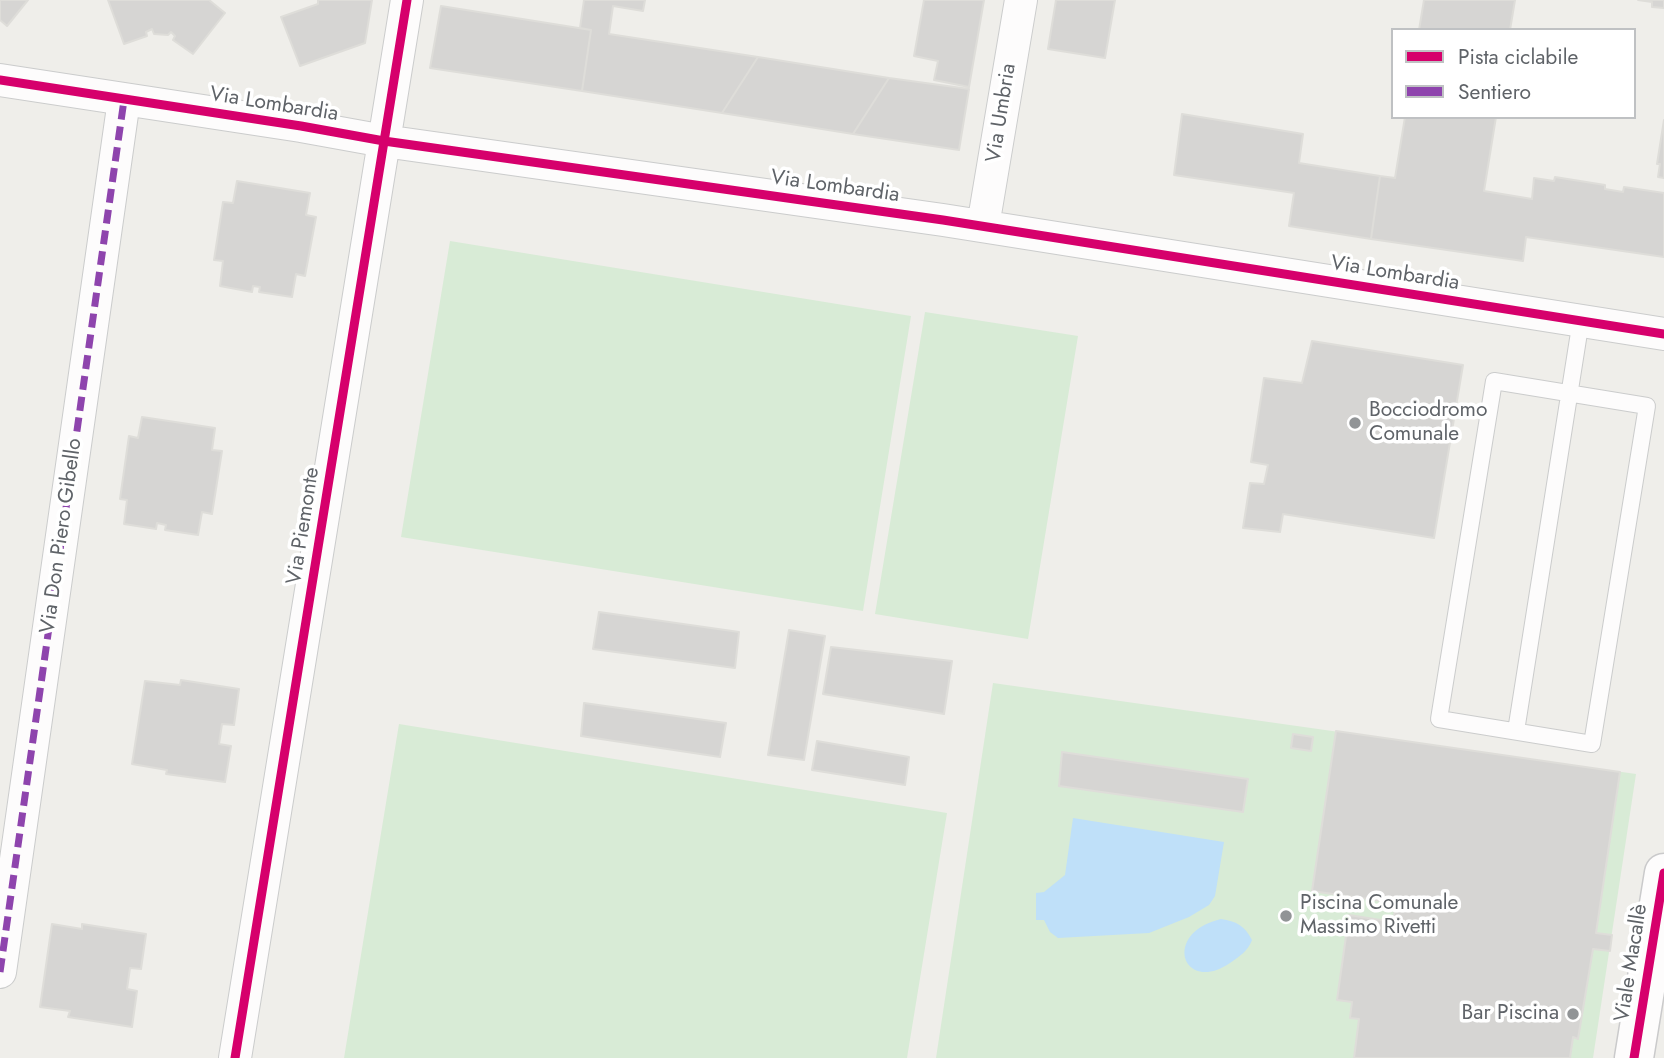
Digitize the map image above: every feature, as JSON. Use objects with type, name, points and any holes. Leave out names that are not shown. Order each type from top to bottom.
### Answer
[{"type":"street","name":"Via Piemonte","points":[[235,1058],[407,0]]},
{"type":"street","name":"Via Umbria","points":[[983,226],[1021,0]]},
{"type":"street","name":"Via Lombardia","points":[[0,80],[384,141],[983,226],[1664,334]]},
{"type":"street","name":"Via Don Piero Gibello","points":[[0,972],[124,100]]},
{"type":"street","name":"Viale Macallè","points":[[1634,1058],[1664,873]]},
{"type":"lane","points":[[1516,732],[1581,320]]},
{"type":"lane","points":[[1494,381],[1647,406],[1592,744],[1516,732],[1439,719],[1494,381]]},
{"type":"green space","points":[[450,241],[911,316],[863,611],[401,537]]},
{"type":"green space","points":[[925,312],[1078,336],[1028,639],[875,614]]},
{"type":"green space","name":"Piscina Comunale Massimo Rivetti","points":[[993,683],[1636,774],[1593,1058],[936,1058]]},
{"type":"green space","points":[[399,724],[947,813],[907,1058],[344,1058]]},
{"type":"water","points":[[1073,818],[1224,842],[1215,896],[1209,905],[1189,917],[1149,933],[1058,938],[1050,932],[1044,920],[1036,920],[1036,893],[1044,892],[1065,875]]},
{"type":"water","points":[[1221,919],[1236,923],[1252,940],[1240,956],[1230,963],[1214,971],[1200,972],[1191,967],[1185,958],[1185,948],[1190,936],[1202,926]]},
{"type":"building","points":[[0,0],[28,0],[7,26],[0,20]]},
{"type":"building","points":[[108,0],[209,0],[225,13],[193,54],[173,40],[175,36],[171,32],[168,35],[154,34],[152,29],[146,32],[147,36],[124,44]]},
{"type":"building","points":[[318,0],[372,0],[365,43],[300,66],[281,17],[318,4]]},
{"type":"building","points":[[584,0],[645,0],[643,11],[613,6],[609,34],[758,57],[722,113],[582,91],[591,30],[580,28]]},
{"type":"building","points":[[924,0],[984,0],[969,87],[934,80],[938,61],[914,56]]},
{"type":"building","points":[[1056,0],[1115,0],[1105,58],[1048,49]]},
{"type":"building","points":[[1424,0],[1515,0],[1510,28],[1419,28]]},
{"type":"building","points":[[1638,0],[1664,0],[1664,8],[1652,7],[1652,2]]},
{"type":"building","points":[[441,6],[591,30],[582,91],[430,68]]},
{"type":"building","points":[[758,57],[889,78],[853,134],[722,113]]},
{"type":"building","points":[[889,78],[969,89],[959,150],[853,134]]},
{"type":"building","points":[[1182,114],[1303,134],[1299,163],[1380,176],[1371,239],[1289,226],[1294,193],[1174,175]]},
{"type":"building","points":[[1405,119],[1496,119],[1484,191],[1532,199],[1534,178],[1554,181],[1555,177],[1605,185],[1605,189],[1623,192],[1624,187],[1664,193],[1664,257],[1526,237],[1523,261],[1371,239],[1380,176],[1395,178]]},
{"type":"building","points":[[1664,120],[1664,178],[1658,177],[1660,164],[1657,164]]},
{"type":"building","points":[[237,181],[310,193],[306,215],[316,217],[305,276],[296,274],[292,297],[259,292],[260,287],[253,286],[252,292],[220,286],[223,261],[214,260],[223,202],[233,203]]},
{"type":"building","name":"Bocciodromo Comunale","points":[[1312,341],[1463,365],[1434,538],[1283,514],[1280,532],[1243,528],[1250,483],[1264,484],[1268,465],[1251,462],[1264,378],[1302,383]]},
{"type":"building","points":[[142,417],[215,428],[212,450],[222,451],[212,514],[202,512],[198,535],[165,530],[166,525],[157,523],[156,529],[124,524],[127,500],[120,499],[129,436],[138,438]]},
{"type":"building","points":[[599,612],[739,632],[735,668],[593,649]]},
{"type":"building","points":[[789,630],[825,636],[804,760],[768,755]]},
{"type":"building","points":[[831,647],[952,661],[944,714],[823,694]]},
{"type":"building","points":[[181,680],[239,689],[234,725],[222,724],[219,744],[231,746],[225,782],[166,774],[167,770],[132,764],[145,681],[180,685]]},
{"type":"building","points":[[584,703],[726,723],[720,757],[581,736]]},
{"type":"building","points":[[1336,731],[1620,772],[1596,933],[1612,935],[1610,951],[1593,949],[1578,1039],[1573,1037],[1570,1058],[1354,1058],[1359,1019],[1350,1018],[1352,1002],[1337,1000],[1349,915],[1393,922],[1396,903],[1312,891]]},
{"type":"building","points":[[1293,734],[1313,737],[1311,751],[1291,748]]},
{"type":"building","points":[[817,741],[909,757],[905,785],[812,770]]},
{"type":"building","points":[[1062,752],[1248,779],[1243,812],[1059,786]]},
{"type":"building","points":[[52,924],[82,929],[82,924],[146,934],[141,969],[130,968],[127,989],[137,991],[132,1027],[68,1017],[70,1011],[40,1007]]},
{"type":"marked path","points":[[0,972],[124,100]]},
{"type":"cycle path","points":[[235,1058],[407,0]]},
{"type":"cycle path","points":[[0,80],[384,141],[943,220],[1664,334]]},
{"type":"cycle path","points":[[1634,1058],[1664,873]]},
{"type":"place","name":"Bocciodromo Comunale","points":[[1355,423]]},
{"type":"place","name":"Piscina Comunale Massimo Rivetti","points":[[1286,916]]},
{"type":"place","name":"Bar Piscina","points":[[1573,1014]]}]
